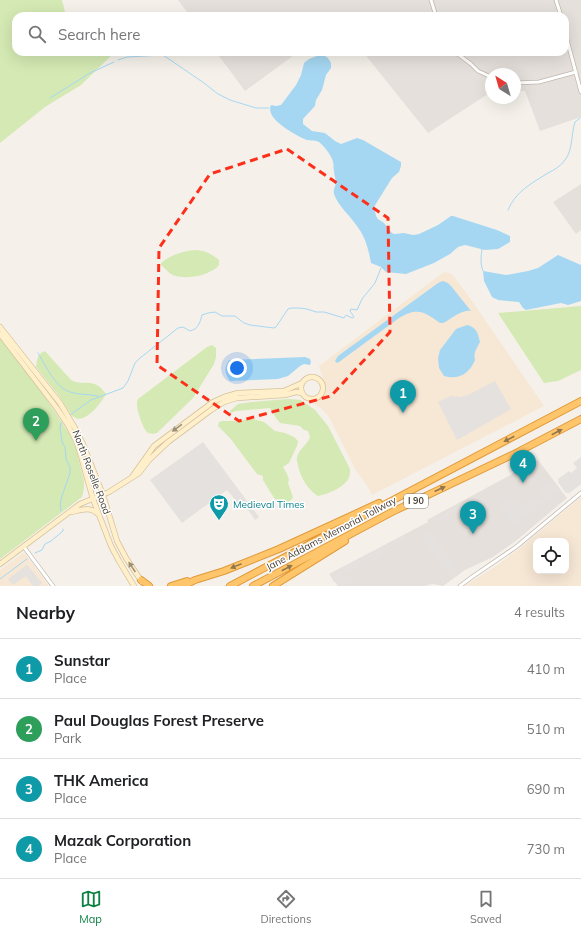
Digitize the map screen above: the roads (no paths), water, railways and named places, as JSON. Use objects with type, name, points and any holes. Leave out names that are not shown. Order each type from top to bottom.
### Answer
[{"type":"highway","name":"Jane Addams Memorial Tollway","points":[[230,586],[581,401]]},
{"type":"highway","name":"Jane Addams Memorial Tollway","points":[[252,586],[392,512],[516,453],[581,419]]},
{"type":"highway","points":[[183,586],[195,580],[224,571],[279,549],[444,473]]},
{"type":"highway","points":[[273,586],[392,512]]},
{"type":"highway","points":[[140,580],[149,586]]},
{"type":"highway","points":[[171,586],[188,580],[195,580]]},
{"type":"main road","name":"North Roselle Road","points":[[0,327],[60,403],[72,423],[83,444],[103,495],[120,548],[144,586]]},
{"type":"main road","name":"North Roselle Road","points":[[0,334],[68,425],[82,456],[99,516],[115,554],[134,586]]},
{"type":"main road","points":[[0,564],[80,504],[109,492],[139,473],[166,440],[197,417],[224,402],[227,398],[238,393],[284,391],[302,383],[306,378],[315,376],[320,379],[324,388],[321,395],[314,399],[309,399],[302,393],[296,392],[285,395],[227,398]]},
{"type":"main road","points":[[302,383],[302,393]]},
{"type":"main road","points":[[70,512],[89,509],[94,511],[99,516]]},
{"type":"street","points":[[431,0],[435,12]]},
{"type":"street","points":[[556,0],[560,12]]},
{"type":"street","points":[[569,47],[581,92]]},
{"type":"street","points":[[460,56],[478,71],[485,74]]},
{"type":"street","points":[[521,83],[539,82],[576,72]]},
{"type":"street","points":[[460,586],[472,576],[516,547],[581,493]]},
{"type":"street","points":[[24,547],[53,586]]},
{"type":"water","points":[[317,56],[325,56],[331,63],[331,68],[326,75],[322,90],[316,100],[315,106],[303,119],[303,124],[312,131],[325,133],[341,144],[357,138],[363,140],[401,162],[399,172],[392,178],[374,207],[378,219],[384,223],[392,233],[413,235],[419,234],[453,216],[497,230],[510,236],[510,242],[498,249],[485,250],[465,245],[458,247],[450,254],[434,263],[406,274],[386,272],[381,267],[371,263],[364,237],[339,204],[334,194],[336,182],[333,163],[329,154],[319,142],[307,140],[296,135],[283,126],[272,116],[270,110],[271,105],[281,105],[296,85],[301,75],[304,63]]},
{"type":"water","points":[[558,255],[581,265],[581,301],[568,305],[561,303],[526,310],[519,302],[498,300],[492,297],[484,281],[483,271],[506,275],[528,271],[538,268]]},
{"type":"water","points":[[443,281],[451,286],[471,311],[464,311],[443,323],[440,323],[421,312],[411,313],[399,318],[339,362],[337,363],[335,361],[338,356],[438,283]]},
{"type":"water","points":[[467,325],[475,329],[480,342],[475,353],[473,365],[463,375],[454,377],[444,376],[439,368],[438,358],[440,350],[456,329]]},
{"type":"water","points":[[305,357],[310,359],[310,365],[304,364],[288,376],[278,379],[230,381],[226,373],[226,365],[229,360]]},
{"type":"waterway","points":[[118,60],[127,57],[145,56]]},
{"type":"waterway","points":[[164,56],[218,94],[230,100],[256,108],[269,108]]},
{"type":"waterway","points":[[50,98],[90,73],[114,62]]},
{"type":"waterway","points":[[508,210],[515,198],[525,188],[557,168],[568,156],[575,122],[580,118]]},
{"type":"waterway","points":[[482,249],[481,263],[483,271]]},
{"type":"waterway","points":[[70,415],[91,400],[123,388],[128,381],[135,363],[140,358],[178,328],[183,327],[190,331],[195,329],[202,315],[215,312],[222,316],[235,316],[244,323],[250,325],[274,328],[288,309],[291,308],[324,312],[344,318],[346,315],[352,318],[354,317],[350,311],[351,309],[357,310],[362,299],[375,283],[381,268]]},
{"type":"waterway","points":[[38,353],[51,376],[60,386],[73,393],[98,396]]},
{"type":"waterway","points":[[61,511],[60,505],[62,496],[70,473],[70,467],[66,459],[65,447],[62,442],[60,428],[62,422]]},
{"type":"waterway","points":[[35,553],[42,550],[45,544],[51,541],[63,531],[63,529]]},
{"type":"waterway","points":[[0,579],[27,559]]},
{"type":"place","name":"Sunstar","points":[[403,413]]},
{"type":"place","name":"Paul Douglas Forest Preserve","points":[[36,441]]},
{"type":"place","name":"Mazak Corporation","points":[[523,483]]},
{"type":"place","name":"Medieval Times","points":[[219,521]]},
{"type":"place","name":"THK America","points":[[473,534]]}]
